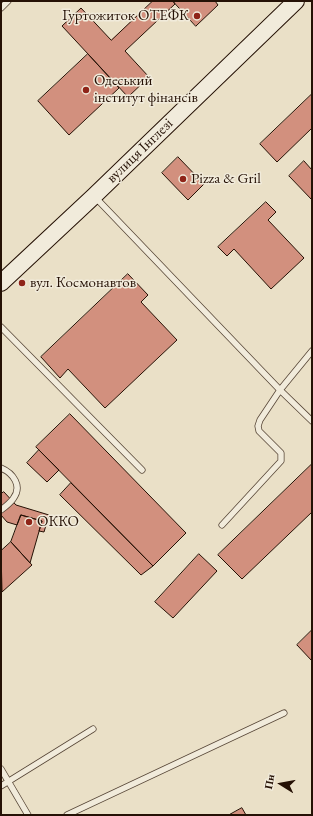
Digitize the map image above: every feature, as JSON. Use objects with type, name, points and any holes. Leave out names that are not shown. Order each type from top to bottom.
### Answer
[{"type":"main road","name":"вулиця Інглезі","points":[[1,283],[94,196],[296,1]]},
{"type":"lane","points":[[1,8],[8,1]]},
{"type":"lane","points":[[94,196],[280,390],[312,421]]},
{"type":"lane","points":[[1,327],[142,470]]},
{"type":"lane","points":[[222,525],[280,461],[281,453],[260,431],[258,426],[260,420],[280,390],[312,351]]},
{"type":"lane","points":[[1,468],[14,476],[17,484],[17,493],[1,510]]},
{"type":"lane","points":[[67,815],[284,713]]},
{"type":"lane","points":[[1,786],[93,729]]},
{"type":"lane","points":[[1,769],[28,815]]},
{"type":"building","points":[[153,1],[173,1],[175,4],[125,51],[149,77],[128,97],[62,26],[81,8],[111,40]]},
{"type":"building","name":"Гуртожиток ОТЕФК","points":[[173,1],[215,1],[218,5],[196,26]]},
{"type":"building","points":[[88,54],[119,88],[69,135],[38,101]]},
{"type":"building","points":[[312,94],[312,128],[277,162],[260,144]]},
{"type":"building","name":"Pizza & Gril","points":[[178,157],[204,184],[188,200],[162,173]]},
{"type":"building","points":[[304,161],[312,170],[312,200],[289,176]]},
{"type":"building","points":[[266,202],[276,212],[268,220],[304,258],[271,289],[234,249],[227,256],[218,247]]},
{"type":"building","points":[[128,274],[148,295],[141,302],[177,340],[105,408],[68,369],[60,378],[41,357]]},
{"type":"building","points":[[70,414],[186,533],[153,566],[36,447]]},
{"type":"building","points":[[39,450],[59,470],[47,482],[27,463]]},
{"type":"building","points":[[312,464],[312,512],[242,579],[218,555]]},
{"type":"building","points":[[71,483],[153,566],[141,575],[60,495]]},
{"type":"building","points":[[4,492],[16,505],[49,515],[44,532],[39,531],[42,521],[21,515],[17,525],[7,522],[1,515],[1,494]]},
{"type":"building","points":[[21,515],[42,521],[30,563],[11,542]]},
{"type":"building","points":[[11,542],[32,565],[2,592],[1,551]]},
{"type":"building","points":[[199,554],[217,571],[173,618],[155,602]]},
{"type":"building","points":[[312,630],[312,661],[297,645]]},
{"type":"building","points":[[242,808],[246,815],[229,815]]},
{"type":"place","name":"Гуртожиток ОТЕФК","points":[[197,16]]},
{"type":"place","name":"Одеський інститут фінансів","points":[[86,90]]},
{"type":"place","name":"Pizza & Gril","points":[[183,179]]},
{"type":"place","name":"вул. Космонавтов","points":[[22,283]]},
{"type":"place","name":"ОККО","points":[[29,522]]}]
